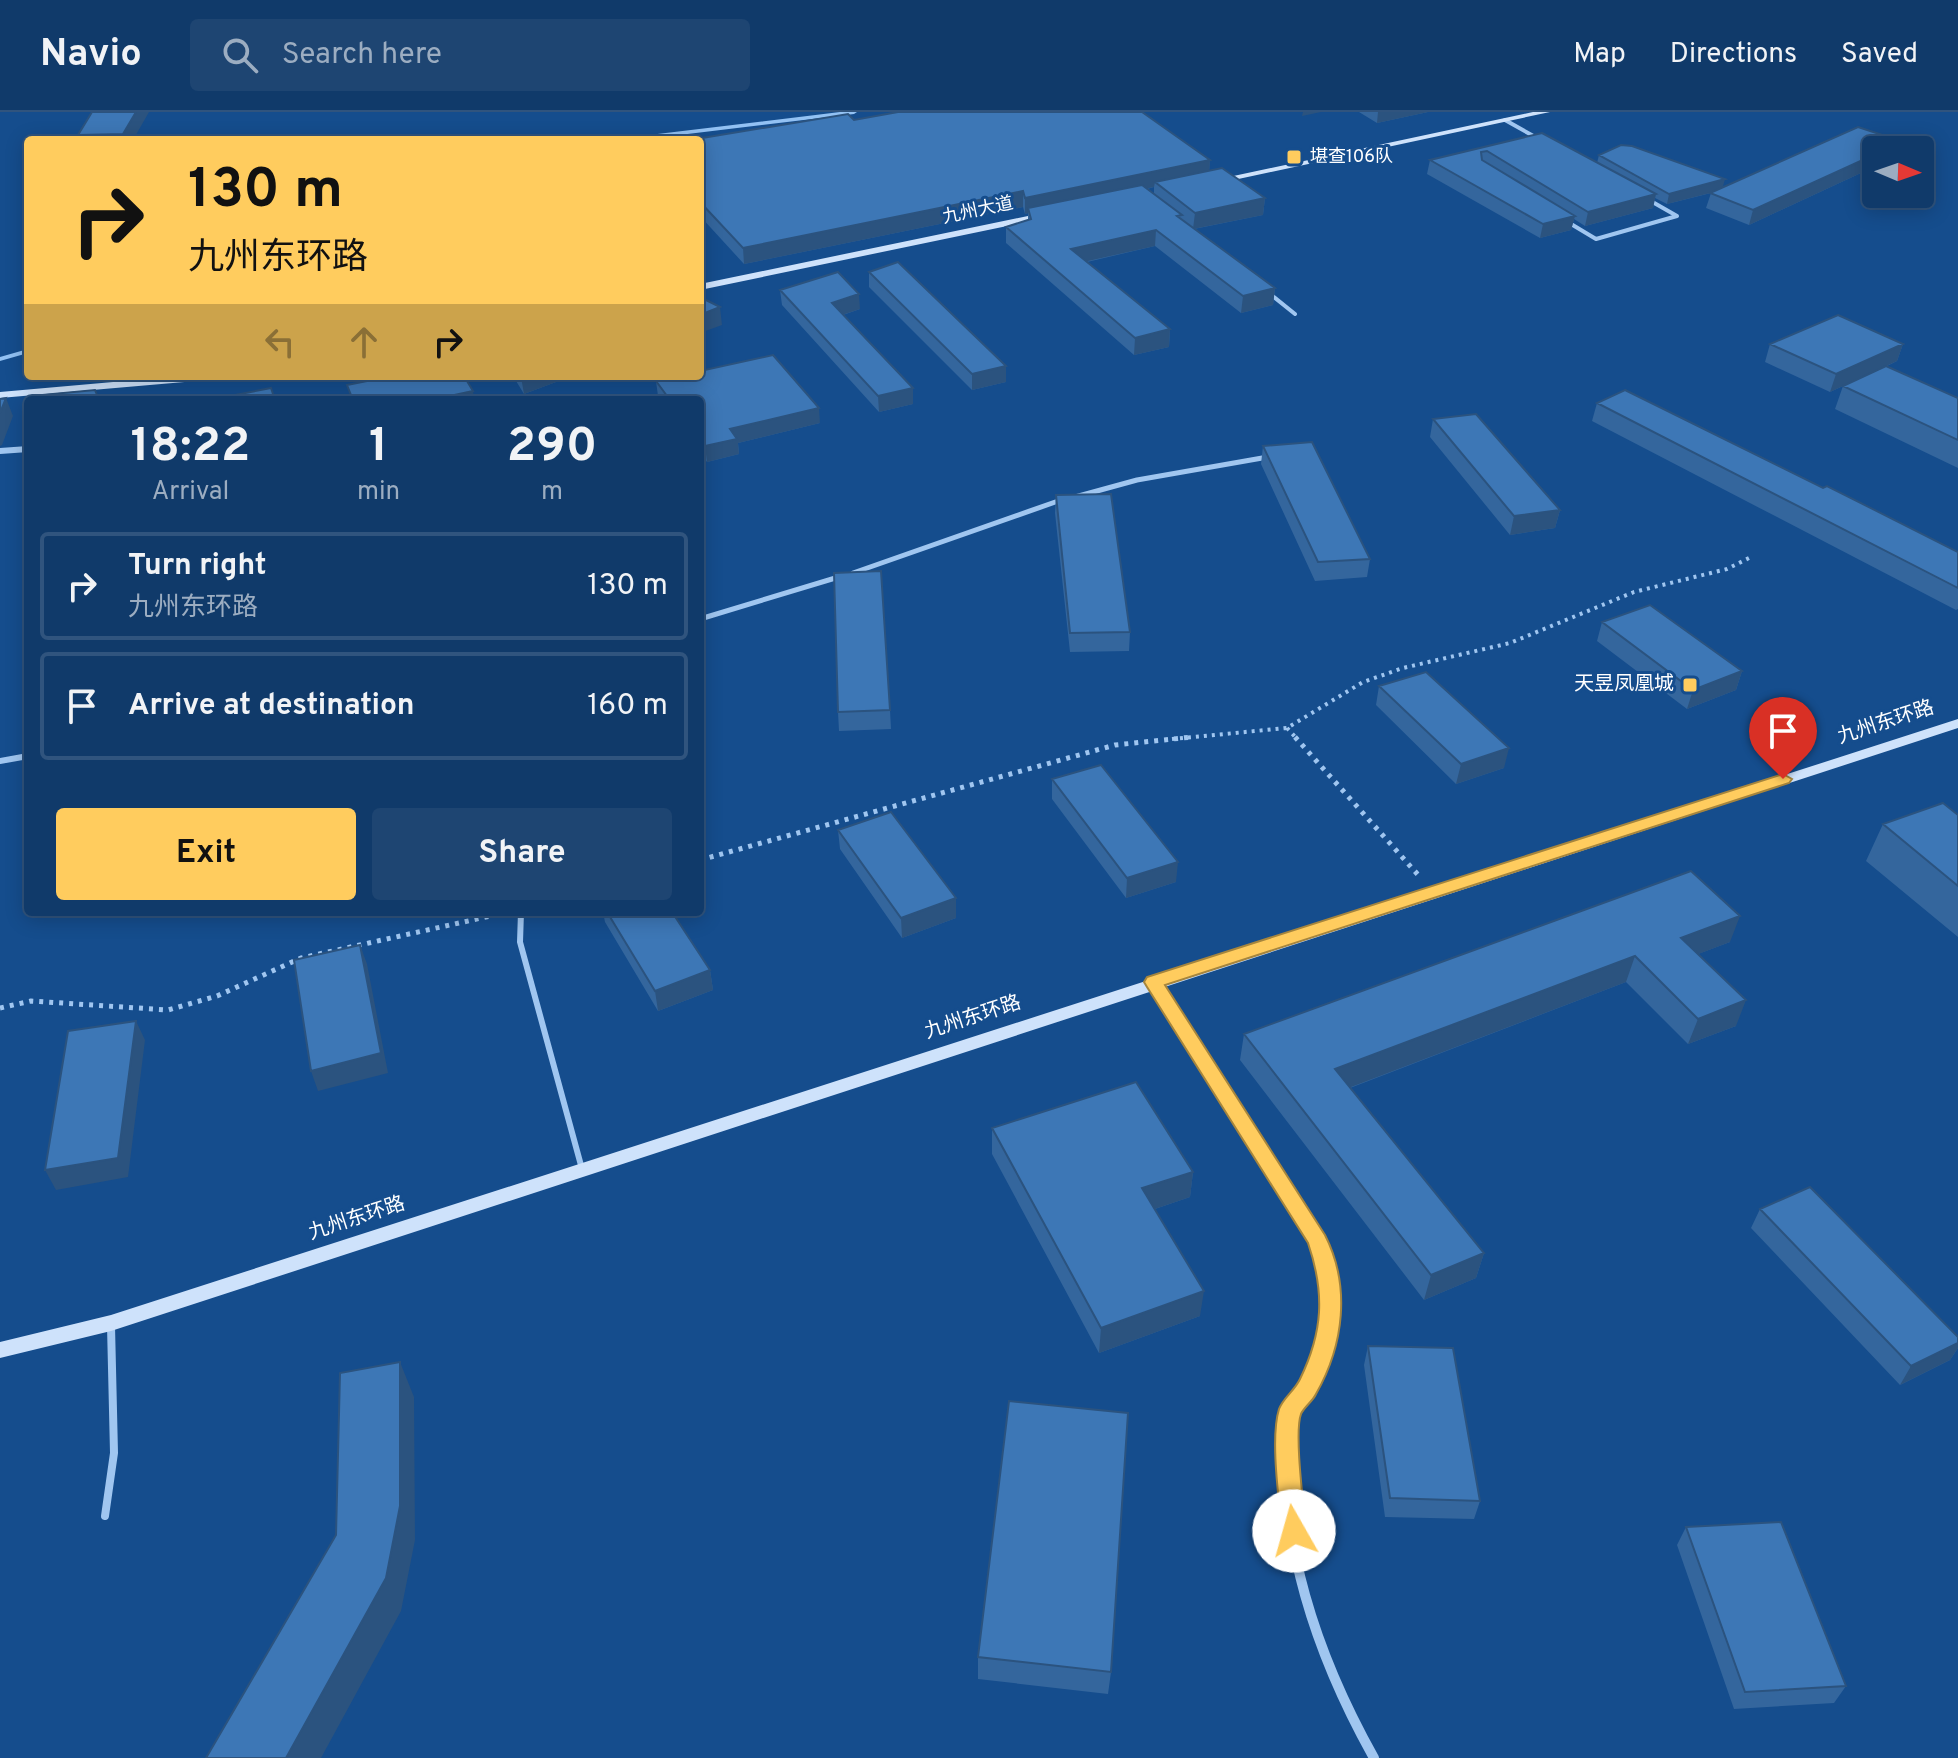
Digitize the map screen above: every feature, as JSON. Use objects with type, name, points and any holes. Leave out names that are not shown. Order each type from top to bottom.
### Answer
[{"type":"main road","points":[[1204,180],[1505,116],[1546,112]]},
{"type":"main road","name":"九州大道","points":[[704,279],[1051,211],[704,286]]},
{"type":"main road","points":[[0,385],[54,380]]},
{"type":"main road","points":[[0,395],[173,380]]},
{"type":"main road","name":"九州东环路","points":[[0,1350],[111,1323],[1958,723]]},
{"type":"street","points":[[0,451],[24,449]]},
{"type":"street","points":[[1154,982],[1317,1241],[1326,1265],[1331,1303],[1328,1342],[1307,1390],[1290,1411],[1289,1502],[1298,1560],[1314,1622],[1337,1684],[1374,1758]]},
{"type":"lane","points":[[1505,116],[1545,142]]},
{"type":"lane","points":[[1558,216],[1596,239],[1677,216],[1638,194]]},
{"type":"lane","points":[[1260,286],[1295,314]]},
{"type":"lane","points":[[704,618],[904,558],[1012,513],[1137,480],[1277,456]]},
{"type":"lane","points":[[0,761],[24,757]]},
{"type":"lane","points":[[521,916],[520,942],[582,1169]]},
{"type":"lane","points":[[105,1516],[114,1453],[111,1323]]},
{"type":"path","points":[[704,859],[1115,745],[1287,728],[1363,682],[1403,668],[1510,643],[1634,592],[1727,569],[1751,557]]},
{"type":"path","points":[[1287,728],[1434,892]]},
{"type":"path","points":[[0,1008],[31,1001],[168,1010],[217,996],[301,958],[491,916]]},
{"type":"building","points":[[92,112],[136,112],[123,134],[78,135]]},
{"type":"building","points":[[898,112],[1142,112],[1210,160],[1025,198],[1023,191],[743,248],[704,206],[704,138],[848,114],[854,120]]},
{"type":"building","points":[[1858,127],[1886,136],[1862,136],[1862,160],[1753,210],[1710,193]]},
{"type":"building","points":[[1542,133],[1656,194],[1588,212],[1487,151],[1481,152],[1482,160],[1575,216],[1543,224],[1430,160]]},
{"type":"building","points":[[1621,145],[1632,146],[1725,179],[1669,194],[1599,155]]},
{"type":"building","points":[[1222,168],[1265,198],[1195,213],[1155,182]]},
{"type":"building","points":[[1142,185],[1182,215],[1177,216],[1275,288],[1243,296],[1156,230],[1071,249],[1170,329],[1135,338],[1006,227],[1031,219],[1028,208]]},
{"type":"building","points":[[898,262],[1006,366],[972,374],[869,272]]},
{"type":"building","points":[[838,272],[859,294],[832,303],[913,388],[878,396],[780,290]]},
{"type":"building","points":[[704,299],[720,307],[704,313]]},
{"type":"building","points":[[1838,315],[1903,344],[1836,374],[1770,344]]},
{"type":"building","points":[[773,355],[819,408],[730,429],[737,439],[705,446],[704,396],[667,396],[656,381],[704,380],[704,370]]},
{"type":"building","points":[[1886,366],[1958,398],[1958,440],[1843,386]]},
{"type":"building","points":[[372,380],[466,380],[473,391],[450,396],[351,396],[347,385]]},
{"type":"building","points":[[271,388],[274,396],[230,396]]},
{"type":"building","points":[[95,390],[97,396],[41,396]]},
{"type":"building","points":[[1625,390],[1958,552],[1958,588],[1597,403]]},
{"type":"building","points":[[6,398],[0,413],[0,399]]},
{"type":"building","points":[[1476,414],[1560,510],[1514,516],[1433,419]]},
{"type":"building","points":[[1312,442],[1370,559],[1318,562],[1263,446]]},
{"type":"building","points":[[1111,494],[1130,632],[1070,633],[1056,495]]},
{"type":"building","points":[[881,571],[890,710],[838,712],[834,573]]},
{"type":"building","points":[[1650,605],[1742,671],[1693,690],[1602,622]]},
{"type":"building","points":[[1426,672],[1509,748],[1461,764],[1379,686]]},
{"type":"building","points":[[1101,765],[1178,862],[1127,878],[1052,779]]},
{"type":"building","points":[[1943,803],[1958,815],[1958,886],[1883,824]]},
{"type":"building","points":[[891,812],[956,898],[901,918],[838,830]]},
{"type":"building","points":[[1691,871],[1740,916],[1681,938],[1746,1000],[1698,1019],[1635,956],[1335,1069],[1484,1253],[1431,1275],[1244,1034]]},
{"type":"building","points":[[609,916],[675,916],[710,970],[655,991]]},
{"type":"building","points":[[360,945],[381,1053],[311,1071],[294,960]]},
{"type":"building","points":[[136,1021],[118,1158],[45,1170],[68,1031]]},
{"type":"building","points":[[1136,1082],[1193,1172],[1142,1188],[1204,1291],[1101,1328],[992,1128]]},
{"type":"building","points":[[1810,1187],[1958,1337],[1958,1343],[1911,1366],[1760,1209]]},
{"type":"building","points":[[1368,1346],[1453,1348],[1480,1501],[1390,1498]]},
{"type":"building","points":[[400,1362],[400,1506],[386,1578],[286,1758],[206,1758],[336,1535],[340,1373]]},
{"type":"building","points":[[1009,1401],[1128,1413],[1111,1672],[978,1657]]},
{"type":"building","points":[[1781,1522],[1846,1686],[1745,1692],[1686,1527]]},
{"type":"waterway","points":[[657,136],[854,112]]},
{"type":"waterway","points":[[0,359],[24,352]]},
{"type":"place","name":"堪查106队","points":[[1294,157]]},
{"type":"place","name":"天昱凤凰城","points":[[1690,685]]},
{"type":"route","points":[[1294,1531],[1289,1502],[1290,1411],[1307,1390],[1328,1342],[1331,1291],[1326,1265],[1317,1241],[1154,982],[1783,779]]}]
